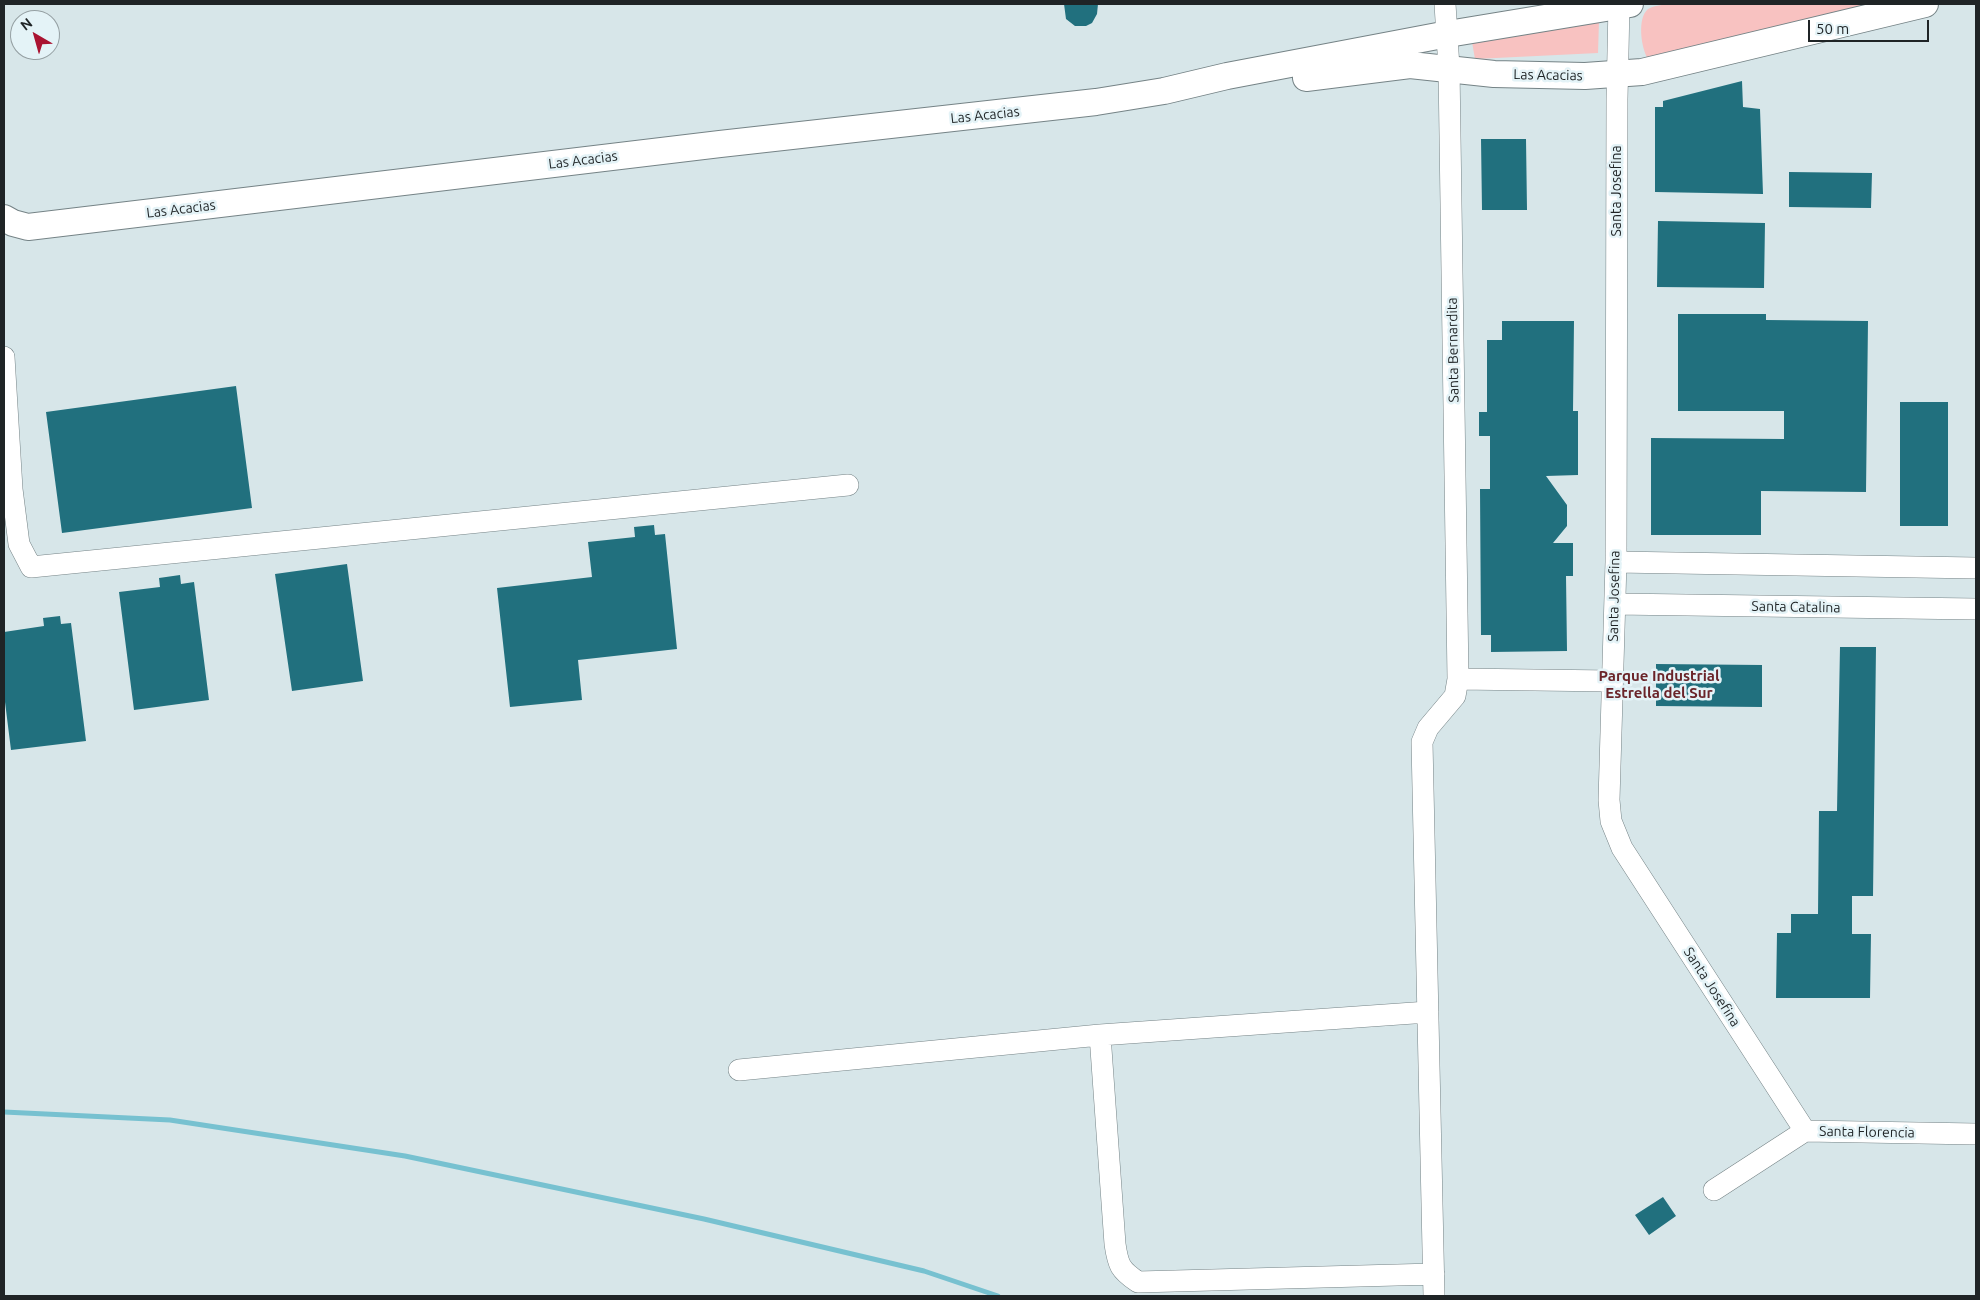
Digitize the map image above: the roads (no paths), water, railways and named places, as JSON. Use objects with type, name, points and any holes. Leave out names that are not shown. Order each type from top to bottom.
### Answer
[{"type":"main road","name":"Las Acacias","points":[[4,218],[13,224],[28,227],[672,150],[1039,109],[1164,91],[1268,83],[1398,66],[1449,68],[1494,74],[1617,75],[1662,68],[1926,4]]},
{"type":"main road","name":"Las Acacias","points":[[1164,91],[1227,76],[1448,34],[1622,5]]},
{"type":"street","name":"Santa Bernardita","points":[[1445,4],[1449,68],[1457,688]]},
{"type":"street","name":"Santa Josefina","points":[[1622,5],[1617,75],[1616,562],[1609,805],[1611,821],[1616,835],[1648,889],[1805,1131]]},
{"type":"street","points":[[4,357],[8,492],[19,544],[31,567],[848,485]]},
{"type":"street","points":[[1616,562],[1976,568]]},
{"type":"street","name":"Santa Catalina","points":[[1615,604],[1976,609]]},
{"type":"street","points":[[1434,1296],[1422,742],[1428,728],[1457,688],[1612,681]]},
{"type":"street","points":[[739,1070],[1100,1035],[1428,1012]]},
{"type":"street","points":[[1100,1035],[1115,1244],[1118,1261],[1124,1272],[1138,1282],[1434,1274]]},
{"type":"street","name":"Santa Florencia","points":[[1714,1190],[1805,1131],[1976,1134]]},
{"type":"waterway","points":[[4,1112],[170,1120],[405,1156],[704,1219],[924,1271],[998,1296]]},
{"type":"district","name":"Parque Industrial Estrella del Sur","points":[[1659,684]]}]
